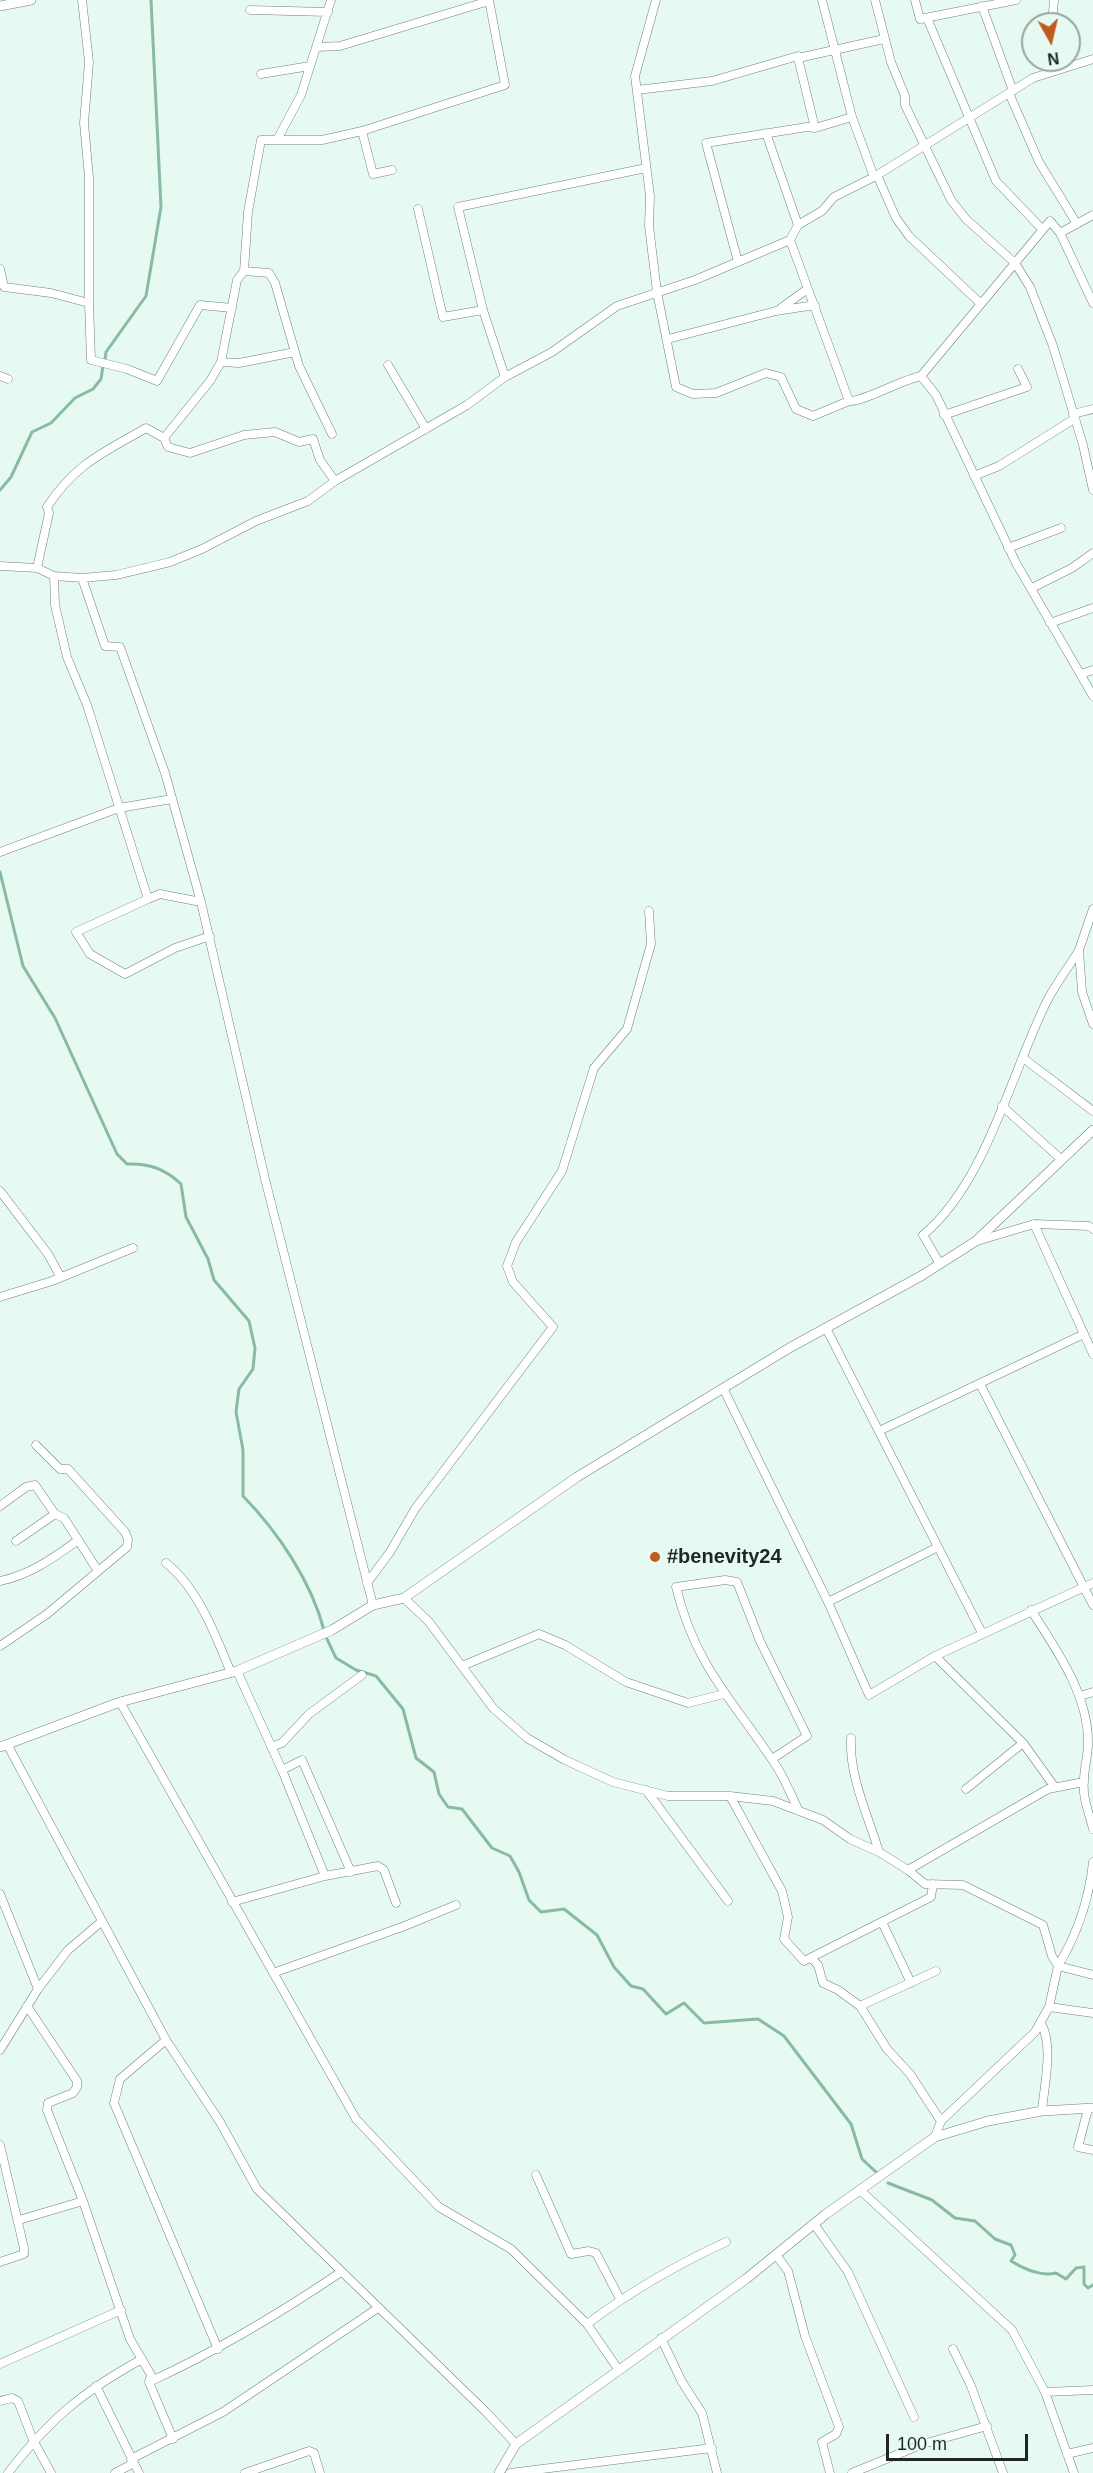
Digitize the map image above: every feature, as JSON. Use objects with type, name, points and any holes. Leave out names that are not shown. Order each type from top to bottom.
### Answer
[{"type":"street","points":[[0,6],[31,0]]},
{"type":"street","points":[[82,0],[89,62],[84,123],[89,177],[91,360],[127,369],[157,381],[200,305],[232,308]]},
{"type":"street","points":[[277,140],[301,95],[331,0]]},
{"type":"street","points":[[656,0],[635,76],[657,292],[676,387],[683,392],[716,393],[766,373],[781,377],[796,410],[813,416],[888,386],[921,376],[1050,221],[1060,233],[1093,303]]},
{"type":"street","points":[[822,0],[852,117],[875,176],[896,218],[909,236],[980,303]]},
{"type":"street","points":[[875,0],[884,39],[905,96],[905,105],[951,200],[966,219],[1015,263],[1030,287],[1046,325],[1074,416],[1089,453],[1093,490]]},
{"type":"street","points":[[915,0],[920,19],[1016,0]]},
{"type":"street","points":[[164,438],[210,381],[220,362],[237,280],[244,271],[248,212],[261,140],[322,140],[362,131],[505,85],[489,1],[340,46],[316,47]]},
{"type":"street","points":[[982,6],[1011,92],[1039,162],[1077,224]]},
{"type":"street","points":[[250,10],[328,12]]},
{"type":"street","points":[[927,18],[996,181],[1042,229]]},
{"type":"street","points":[[637,90],[712,81],[798,56],[798,58],[884,39]]},
{"type":"street","points":[[798,58],[815,128]]},
{"type":"street","points":[[261,74],[310,66]]},
{"type":"street","points":[[0,566],[37,568],[54,576],[82,578],[116,575],[170,562],[202,549],[256,521],[308,501],[335,481],[467,405],[505,377],[552,352],[617,306],[696,280],[790,240],[798,225],[822,211],[834,198],[925,146],[1033,78],[1050,72]]},
{"type":"street","points":[[738,262],[706,143],[807,127],[815,128],[852,117]]},
{"type":"street","points":[[362,131],[373,174],[392,170]]},
{"type":"street","points":[[766,133],[798,225]]},
{"type":"street","points":[[505,377],[483,310],[458,207],[646,168]]},
{"type":"street","points":[[418,209],[443,317],[483,310]]},
{"type":"street","points":[[1060,233],[1093,215]]},
{"type":"street","points":[[790,240],[806,290],[815,305],[849,401]]},
{"type":"street","points":[[0,269],[4,286],[51,293],[89,303]]},
{"type":"street","points":[[244,271],[269,273],[283,304],[295,352],[332,434]]},
{"type":"street","points":[[1083,281],[1093,277]]},
{"type":"street","points":[[776,311],[806,290]]},
{"type":"street","points":[[668,339],[776,311],[815,305]]},
{"type":"street","points":[[220,362],[239,363],[295,352]]},
{"type":"street","points":[[387,365],[426,429]]},
{"type":"street","points":[[944,415],[1027,387],[1018,369]]},
{"type":"street","points":[[921,376],[936,395],[1008,548],[1093,696]]},
{"type":"street","points":[[974,476],[999,466],[1074,416],[1093,409]]},
{"type":"street","points":[[37,568],[49,513],[47,507],[75,471],[146,428],[164,438],[168,447],[190,453],[244,435],[275,432],[299,442],[313,439],[320,460],[335,481]]},
{"type":"street","points":[[1008,548],[1061,528]]},
{"type":"street","points":[[1032,588],[1072,568],[1093,553]]},
{"type":"street","points":[[54,576],[55,605],[67,657],[87,705],[148,899]]},
{"type":"street","points":[[82,578],[105,646],[120,647],[172,799],[210,936],[265,1179],[373,1605]]},
{"type":"street","points":[[1050,622],[1093,608]]},
{"type":"street","points":[[1081,674],[1093,669]]},
{"type":"street","points":[[0,852],[119,808],[172,799]]},
{"type":"street","points":[[201,902],[160,894],[76,932],[90,954],[126,974],[153,958],[162,957],[176,948],[210,936]]},
{"type":"street","points":[[940,1264],[923,1235],[942,1216],[965,1184],[1048,1000],[1079,950],[1093,909]]},
{"type":"street","points":[[368,1583],[390,1552],[414,1509],[553,1327],[513,1282],[507,1266],[516,1242],[562,1172],[594,1068],[627,1029],[651,944],[649,911]]},
{"type":"street","points":[[1079,950],[1082,992],[1092,1019]]},
{"type":"street","points":[[1023,1058],[1093,1111]]},
{"type":"street","points":[[1002,1106],[1062,1160]]},
{"type":"street","points":[[516,2444],[257,2189],[220,2122],[166,2040],[3,1745],[120,1702],[234,1672],[332,1630],[373,1605],[404,1598],[541,1500],[723,1388],[940,1264],[976,1241],[1093,1130]]},
{"type":"street","points":[[0,1191],[48,1254],[60,1276]]},
{"type":"street","points":[[976,1241],[1034,1224],[1092,1228]]},
{"type":"street","points":[[1034,1224],[1093,1354]]},
{"type":"street","points":[[0,1297],[52,1281],[133,1248]]},
{"type":"street","points":[[826,1328],[982,1633]]},
{"type":"street","points":[[879,1431],[1084,1334]]},
{"type":"street","points":[[980,1384],[1093,1605]]},
{"type":"street","points":[[723,1388],[828,1602],[869,1695],[934,1656],[1093,1583]]},
{"type":"street","points":[[0,1646],[46,1614],[128,1548],[125,1532],[68,1469],[60,1469],[36,1445]]},
{"type":"street","points":[[0,1506],[26,1487],[35,1485],[55,1514],[64,1518],[98,1571]]},
{"type":"street","points":[[16,1541],[55,1514]]},
{"type":"street","points":[[0,1581],[15,1579],[35,1569],[77,1541]]},
{"type":"street","points":[[828,1602],[938,1547]]},
{"type":"street","points":[[165,1563],[174,1570],[208,1619],[282,1770],[325,1876]]},
{"type":"street","points":[[772,1759],[807,1736],[760,1641],[737,1582],[725,1580],[676,1587],[699,1654],[724,1694],[772,1759],[799,1810]]},
{"type":"street","points":[[404,1598],[429,1622],[493,1708],[527,1738],[565,1760],[613,1782],[668,1796],[730,1796],[773,1801],[799,1810],[823,1820],[850,1839],[879,1852],[925,1884],[963,1885],[1043,1925],[1052,1956],[1058,1966],[1092,1973]]},
{"type":"street","points":[[1030,1610],[1080,1696],[1088,1744],[1084,1782],[1087,1815],[1093,1829]]},
{"type":"street","points":[[462,1666],[539,1634],[565,1645],[626,1682],[688,1703],[724,1694]]},
{"type":"street","points":[[934,1656],[1023,1743],[1054,1786]]},
{"type":"street","points":[[270,1747],[282,1743],[309,1714],[362,1675]]},
{"type":"street","points":[[1080,1696],[1093,1692]]},
{"type":"street","points":[[120,1702],[356,2119],[439,2207],[511,2249],[587,2324],[618,2369]]},
{"type":"street","points":[[851,1738],[850,1755],[855,1778],[879,1852]]},
{"type":"street","points":[[966,1789],[1023,1743]]},
{"type":"street","points":[[282,1770],[302,1760],[351,1872]]},
{"type":"street","points":[[908,1870],[1016,1805],[1054,1786],[1084,1782]]},
{"type":"street","points":[[646,1790],[729,1901]]},
{"type":"street","points":[[730,1796],[782,1891],[788,1917],[784,1939],[804,1961],[931,1897],[933,1884]]},
{"type":"street","points":[[935,2137],[941,2121],[1026,2041],[1041,2023],[1049,2007],[1058,1966],[1071,1944],[1084,1910],[1093,1862]]},
{"type":"street","points":[[232,1902],[325,1876],[380,1867],[384,1870],[396,1903]]},
{"type":"street","points":[[0,1897],[38,1989]]},
{"type":"street","points":[[273,1973],[402,1928],[456,1905]]},
{"type":"street","points":[[0,2049],[38,1989],[68,1950],[101,1922]]},
{"type":"street","points":[[882,1922],[911,1983]]},
{"type":"street","points":[[811,1958],[818,1965],[823,1983],[860,2006],[870,2017],[887,2049],[910,2074],[941,2121]]},
{"type":"street","points":[[860,2006],[936,1971]]},
{"type":"street","points":[[27,2006],[77,2081],[77,2087],[73,2093],[48,2103],[47,2110],[83,2201],[130,2339],[151,2375],[149,2382],[173,2439]]},
{"type":"street","points":[[1049,2007],[1093,2013]]},
{"type":"street","points":[[1041,2023],[1045,2030],[1047,2059],[1042,2111]]},
{"type":"street","points":[[166,2040],[120,2079],[114,2103],[218,2349]]},
{"type":"street","points":[[500,2473],[516,2444],[935,2137],[988,2121],[1042,2111],[1091,2108],[1078,2147],[1093,2150]]},
{"type":"street","points":[[0,2145],[19,2220],[24,2254],[0,2262]]},
{"type":"street","points":[[536,2175],[571,2254],[589,2251],[596,2253],[620,2299]]},
{"type":"street","points":[[860,2190],[1012,2331],[1046,2392],[1074,2473]]},
{"type":"street","points":[[19,2220],[83,2201]]},
{"type":"street","points":[[814,2224],[848,2272],[914,2417]]},
{"type":"street","points":[[587,2324],[620,2299],[677,2265],[726,2242]]},
{"type":"street","points":[[776,2255],[788,2271],[806,2336],[839,2427],[836,2434],[822,2442],[830,2473]]},
{"type":"street","points":[[149,2382],[218,2349],[266,2322],[341,2272]]},
{"type":"street","points":[[131,2459],[223,2412],[378,2308]]},
{"type":"street","points":[[0,2364],[121,2310]]},
{"type":"street","points":[[661,2338],[682,2382],[702,2413],[717,2473]]},
{"type":"street","points":[[953,2349],[987,2426],[1003,2473]]},
{"type":"street","points":[[8,2473],[33,2440],[67,2406],[142,2359]]},
{"type":"street","points":[[96,2386],[139,2473]]},
{"type":"street","points":[[1046,2392],[1093,2390]]},
{"type":"street","points":[[0,2401],[12,2398],[18,2401],[33,2440],[51,2473]]},
{"type":"street","points":[[852,2473],[924,2444],[987,2426]]},
{"type":"street","points":[[510,2473],[712,2448]]},
{"type":"street","points":[[1067,2454],[1093,2448]]},
{"type":"street","points":[[244,2473],[309,2451],[314,2453],[320,2473]]},
{"type":"street","points":[[115,2473],[132,2464],[131,2459]]},
{"type":"waterway","points":[[105,360],[106,352],[146,296],[161,207],[151,0]]},
{"type":"waterway","points":[[0,490],[11,477],[32,432],[51,423],[75,398],[93,389],[101,379],[103,366]]},
{"type":"waterway","points":[[0,872],[23,966],[55,1018],[117,1154],[127,1164],[156,1168],[169,1174],[181,1184],[186,1217],[208,1259],[214,1280],[249,1321],[255,1348],[253,1369],[239,1389],[236,1412],[243,1450],[243,1496],[269,1525],[292,1558],[311,1593],[324,1630]]},
{"type":"waterway","points":[[327,1639],[336,1658],[356,1670],[376,1676],[403,1709],[416,1758],[434,1772],[439,1794],[448,1807],[462,1809],[492,1848],[510,1856],[519,1872],[529,1900],[541,1912],[564,1909],[597,1935],[614,1967],[631,1986],[643,1989],[666,2014],[684,2003],[704,2023],[758,2019],[784,2036],[851,2124],[862,2159],[876,2172]]},
{"type":"waterway","points":[[888,2183],[932,2200],[955,2218],[975,2221],[995,2239],[1011,2245],[1015,2255],[1011,2261],[1021,2267],[1032,2272],[1056,2273],[1066,2279],[1076,2268],[1084,2267],[1084,2284],[1088,2288],[1093,2285]]},
{"type":"place","name":"#benevity24","points":[[655,1557]]}]
